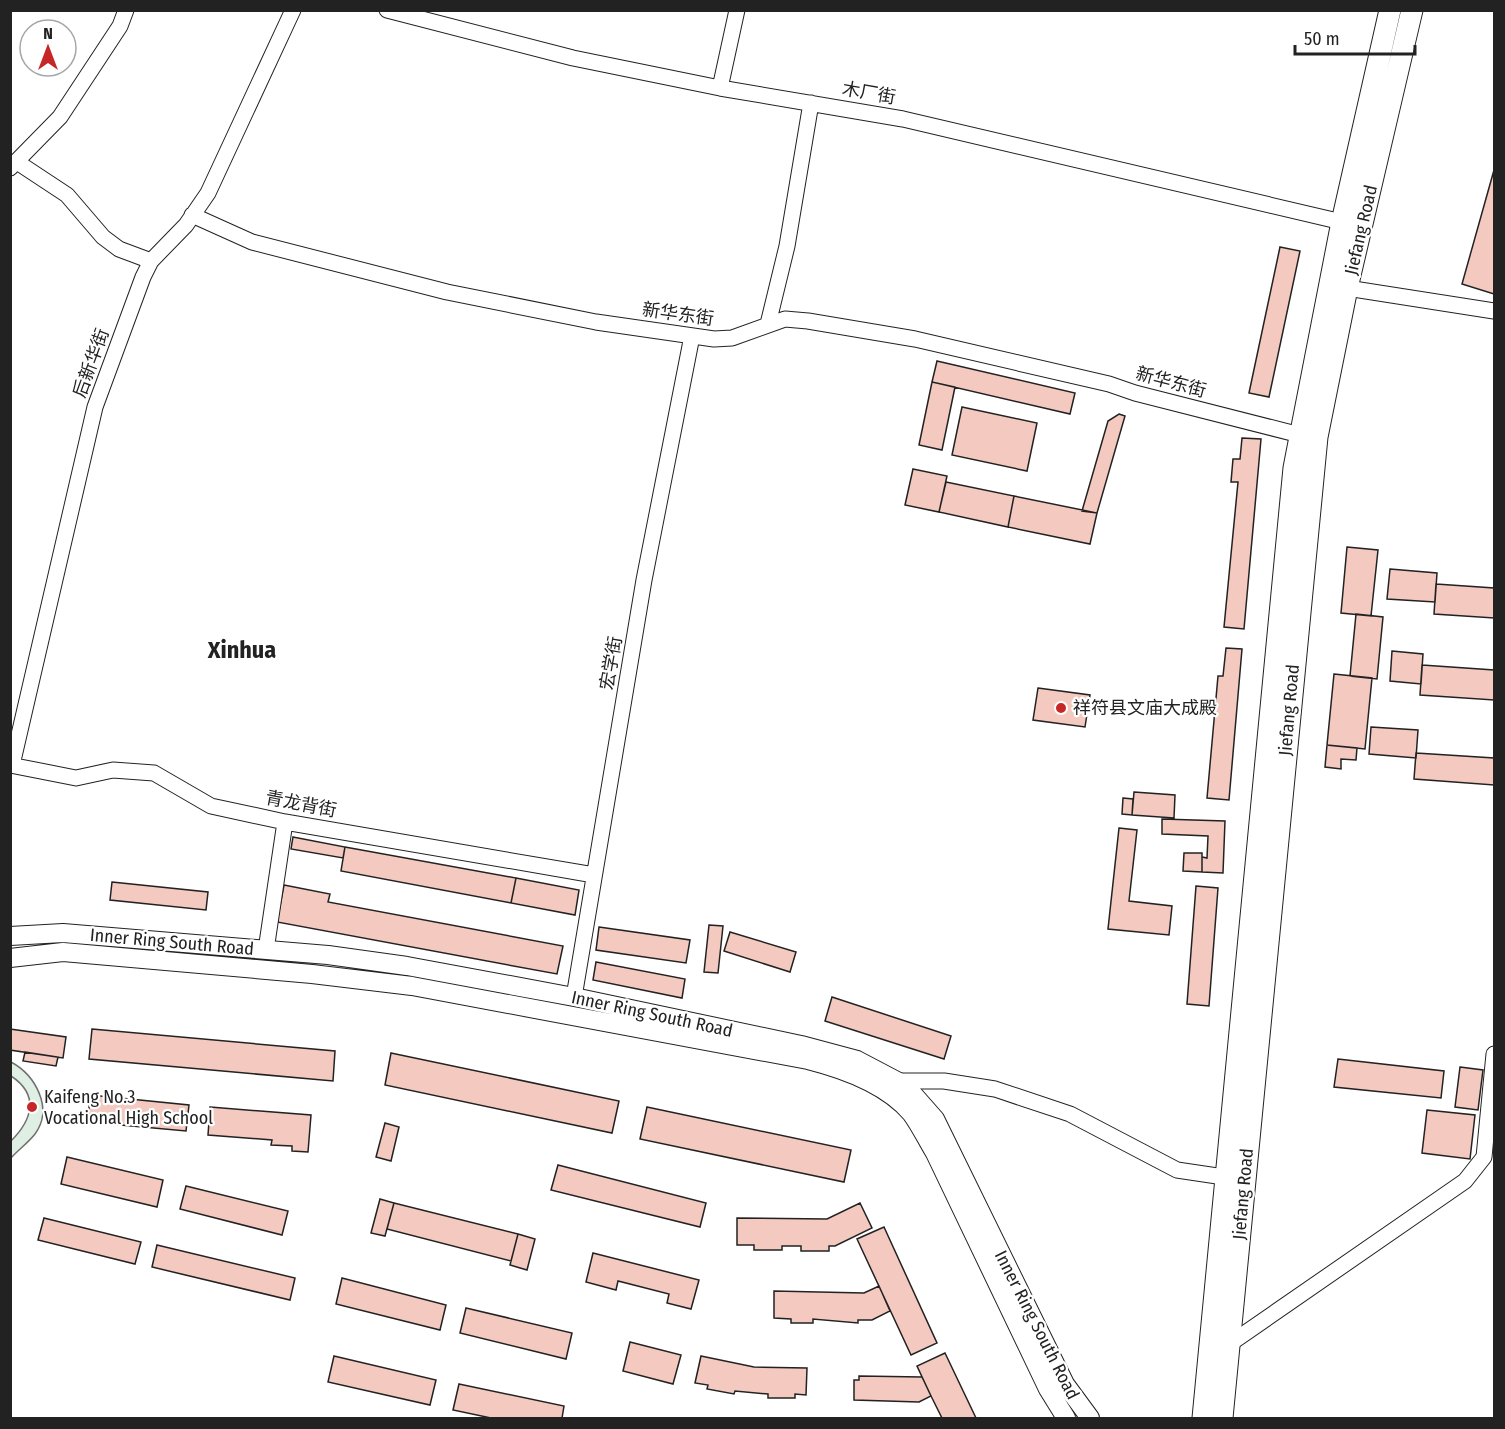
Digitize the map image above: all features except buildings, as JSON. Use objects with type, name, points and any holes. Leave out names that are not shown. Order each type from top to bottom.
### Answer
[{"type":"main road","name":"Jiefang Road","points":[[1203,1419],[1224,1177],[1300,435],[1342,222],[1390,10]]},
{"type":"main road","name":"Jiefang Road","points":[[1221,1419],[1312,475],[1347,288],[1412,10]]},
{"type":"street","points":[[126,10],[120,26],[60,117],[14,165],[67,195],[103,237],[119,249],[151,261]]},
{"type":"street","name":"后新华街","points":[[11,765],[95,407],[142,277],[151,261],[208,194],[293,10]]},
{"type":"street","name":"木厂街","points":[[387,10],[573,58],[720,88],[903,119],[1342,222]]},
{"type":"street","points":[[720,88],[737,10]]},
{"type":"street","points":[[768,324],[787,246],[811,103]]},
{"type":"street","name":"新华东街","points":[[192,215],[252,242],[447,292],[596,322],[692,336],[732,338],[785,319],[808,321],[915,339],[1109,384],[1300,435]]},
{"type":"street","points":[[1347,288],[1494,311]]},
{"type":"street","name":"宏学街","points":[[574,997],[644,580],[692,336]]},
{"type":"street","name":"青龙背街","points":[[11,765],[76,778],[113,770],[154,773],[211,806],[285,822],[594,875]]},
{"type":"street","points":[[266,950],[285,822]]},
{"type":"street","name":"Inner Ring South Road","points":[[10,936],[63,933],[328,955],[407,966],[574,997],[824,1050],[857,1060],[897,1080],[935,1119],[1065,1384],[1090,1419]]},
{"type":"street","name":"Inner Ring South Road","points":[[10,958],[63,952],[405,985],[808,1060],[849,1072],[898,1101],[918,1123],[1048,1389],[1066,1419]]},
{"type":"street","points":[[1228,1345],[1472,1174],[1484,1157],[1494,1054]]},
{"type":"street","points":[[897,1080],[952,1082],[995,1089],[1070,1114],[1178,1170],[1224,1177]]},
{"type":"green space","points":[[11,1062],[28,1075],[34,1084],[42,1103],[43,1114],[35,1134],[11,1158],[11,1141],[24,1125],[30,1108],[26,1091],[11,1076]]},
{"type":"place","name":"祥符县文庙大成殿","points":[[1061,708]]},
{"type":"place","name":"Kaifeng No.3 Vocational High School","points":[[32,1107]]},
{"type":"district","name":"Xinhua","points":[[242,650]]}]
